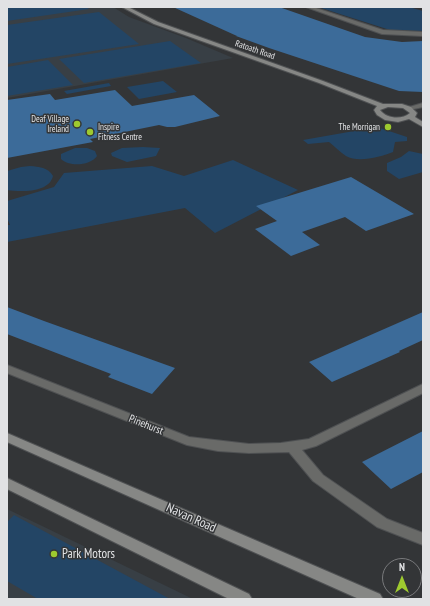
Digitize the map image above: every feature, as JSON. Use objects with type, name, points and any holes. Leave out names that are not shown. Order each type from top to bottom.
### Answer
[{"type":"main road","name":"Ratoath Road","points":[[124,7],[162,25],[382,106],[393,105],[409,108]]},
{"type":"main road","points":[[382,106],[377,110],[380,115],[398,119],[410,117],[414,113],[409,108]]},
{"type":"main road","points":[[410,117],[423,125]]},
{"type":"main road","name":"Navan Road","points":[[7,437],[375,599]]},
{"type":"main road","points":[[7,483],[244,599]]},
{"type":"street","points":[[308,7],[382,32],[423,34]]},
{"type":"street","points":[[409,108],[423,105]]},
{"type":"street","name":"Pinehurst","points":[[7,369],[186,441],[215,447],[256,449],[293,448],[312,442],[336,432],[423,388]]},
{"type":"street","points":[[293,448],[318,478],[382,523],[423,539]]},
{"type":"shaded area","points":[[7,7],[113,7],[129,17],[186,38],[233,58],[7,98]]},
{"type":"shaded area","points":[[7,7],[86,7],[89,9],[7,21]]},
{"type":"shaded area","points":[[318,7],[409,7],[423,11],[423,31],[390,30]]},
{"type":"shaded area","points":[[99,12],[139,44],[7,64],[7,25]]},
{"type":"shaded area","points":[[170,41],[201,63],[84,83],[59,59]]},
{"type":"shaded area","points":[[48,60],[73,85],[7,96],[7,67]]},
{"type":"shaded area","points":[[163,81],[177,92],[139,99],[127,87]]},
{"type":"shaded area","points":[[109,83],[111,86],[67,94],[64,91]]},
{"type":"shaded area","points":[[377,127],[407,137],[407,141],[395,142],[393,152],[382,156],[357,159],[346,156],[329,142],[308,144],[303,140]]},
{"type":"shaded area","points":[[75,148],[87,148],[95,151],[97,156],[90,162],[79,164],[65,162],[61,159],[61,154]]},
{"type":"shaded area","points":[[122,148],[160,148],[156,156],[127,162],[112,156],[111,153]]},
{"type":"shaded area","points":[[409,151],[423,154],[423,172],[399,179],[387,171],[387,163],[401,157]]},
{"type":"shaded area","points":[[233,160],[298,190],[215,233],[185,208],[7,242],[7,225],[10,225],[7,218],[7,201],[54,187],[64,173],[152,166],[184,176]]},
{"type":"shaded area","points":[[30,166],[43,168],[49,171],[53,176],[50,182],[46,186],[34,190],[7,190],[7,171]]},
{"type":"shaded area","name":"Park Motors","points":[[7,509],[193,599],[7,599]]},
{"type":"shaded area","name":"Park Motors","points":[[14,515],[170,599],[38,599],[7,581],[7,522]]},
{"type":"building","points":[[173,7],[279,7],[365,37],[402,42],[423,41],[423,92],[399,91],[269,48],[236,36]]},
{"type":"building","name":"Deaf Village Ireland","points":[[115,90],[132,106],[194,95],[220,116],[175,127],[159,125],[90,139],[93,142],[7,158],[7,100],[50,94],[55,100]]},
{"type":"building","points":[[351,177],[414,214],[366,231],[345,217],[302,232],[320,245],[291,256],[255,229],[277,221],[256,206]]},
{"type":"building","points":[[7,307],[175,368],[152,394],[108,377],[111,374],[7,334]]},
{"type":"building","points":[[423,312],[423,340],[399,351],[400,352],[332,382],[309,362]]},
{"type":"building","points":[[423,431],[423,472],[391,489],[362,462]]},
{"type":"place","name":"Deaf Village Ireland","points":[[77,124]]},
{"type":"place","name":"The Morrigan","points":[[388,127]]},
{"type":"place","name":"Inspire Fitness Centre","points":[[90,132]]},
{"type":"place","name":"Park Motors","points":[[54,554]]}]
